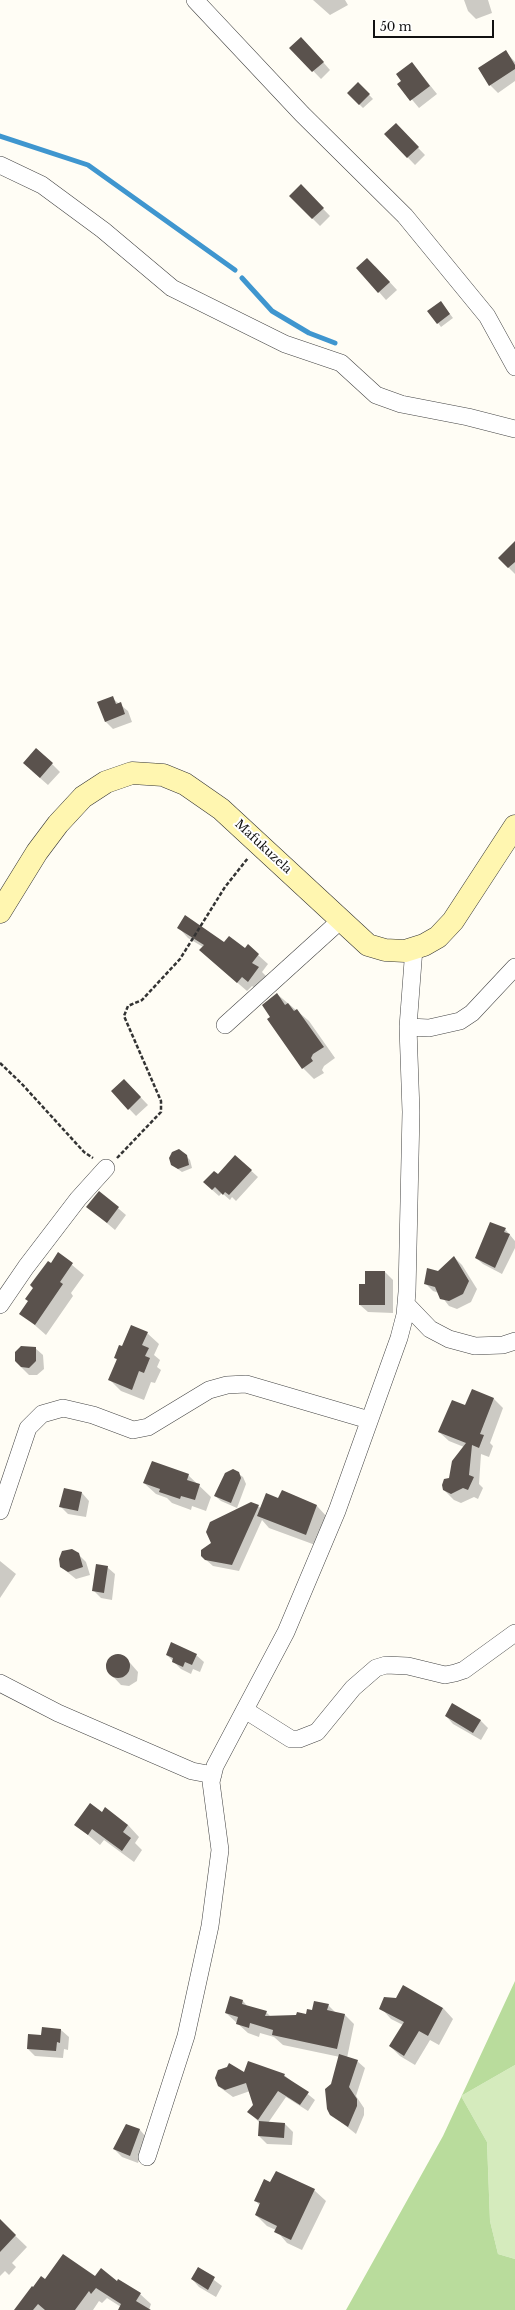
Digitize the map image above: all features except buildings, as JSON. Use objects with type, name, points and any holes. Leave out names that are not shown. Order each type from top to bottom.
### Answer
[{"type":"main road","name":"Mafukuzela","points":[[0,912],[37,852],[58,824],[83,797],[106,782],[132,773],[163,775],[185,784],[221,809],[260,843],[368,945],[385,950],[405,951],[438,937],[452,921],[515,826]]},
{"type":"street","points":[[195,0],[302,114],[405,216],[487,316],[515,367]]},
{"type":"street","points":[[0,165],[42,185],[103,230],[172,288],[285,344],[341,363],[376,394],[401,404],[468,417],[515,429]]},
{"type":"street","points":[[225,1025],[342,919]]},
{"type":"street","points":[[147,2157],[186,2036],[210,1926],[220,1850],[213,1796],[213,1775],[215,1766],[286,1632],[337,1511],[399,1338],[406,1304],[411,1112],[408,1027],[414,948]]},
{"type":"street","points":[[408,1027],[429,1028],[460,1021],[472,1013],[515,967]]},
{"type":"street","points":[[0,1305],[26,1267],[78,1199],[106,1168]]},
{"type":"street","points":[[406,1304],[430,1329],[449,1340],[475,1346],[503,1346],[515,1341]]},
{"type":"street","points":[[0,1511],[28,1428],[42,1414],[63,1408],[93,1415],[133,1430],[148,1427],[209,1390],[227,1385],[246,1384],[369,1420]]},
{"type":"street","points":[[245,1710],[291,1739],[299,1739],[317,1732],[353,1688],[376,1668],[386,1665],[408,1666],[445,1674],[464,1670],[515,1633]]},
{"type":"street","points":[[0,1683],[58,1713],[192,1771],[213,1775]]},
{"type":"path","points":[[0,1063],[21,1083],[84,1152],[106,1168],[161,1112],[161,1101],[124,1016],[128,1006],[142,1000],[180,959],[225,887],[260,843]]},
{"type":"green space","points":[[515,1981],[515,2065],[462,2096]]},
{"type":"green space","points":[[515,2065],[515,2259],[498,2254],[490,2221],[487,2142],[461,2096]]},
{"type":"green space","points":[[461,2097],[487,2142],[490,2221],[498,2254],[515,2259],[515,2310],[346,2310],[443,2136]]},
{"type":"waterway","points":[[0,136],[88,165],[235,270]]},
{"type":"waterway","points":[[242,278],[272,311],[309,333],[335,343]]}]
